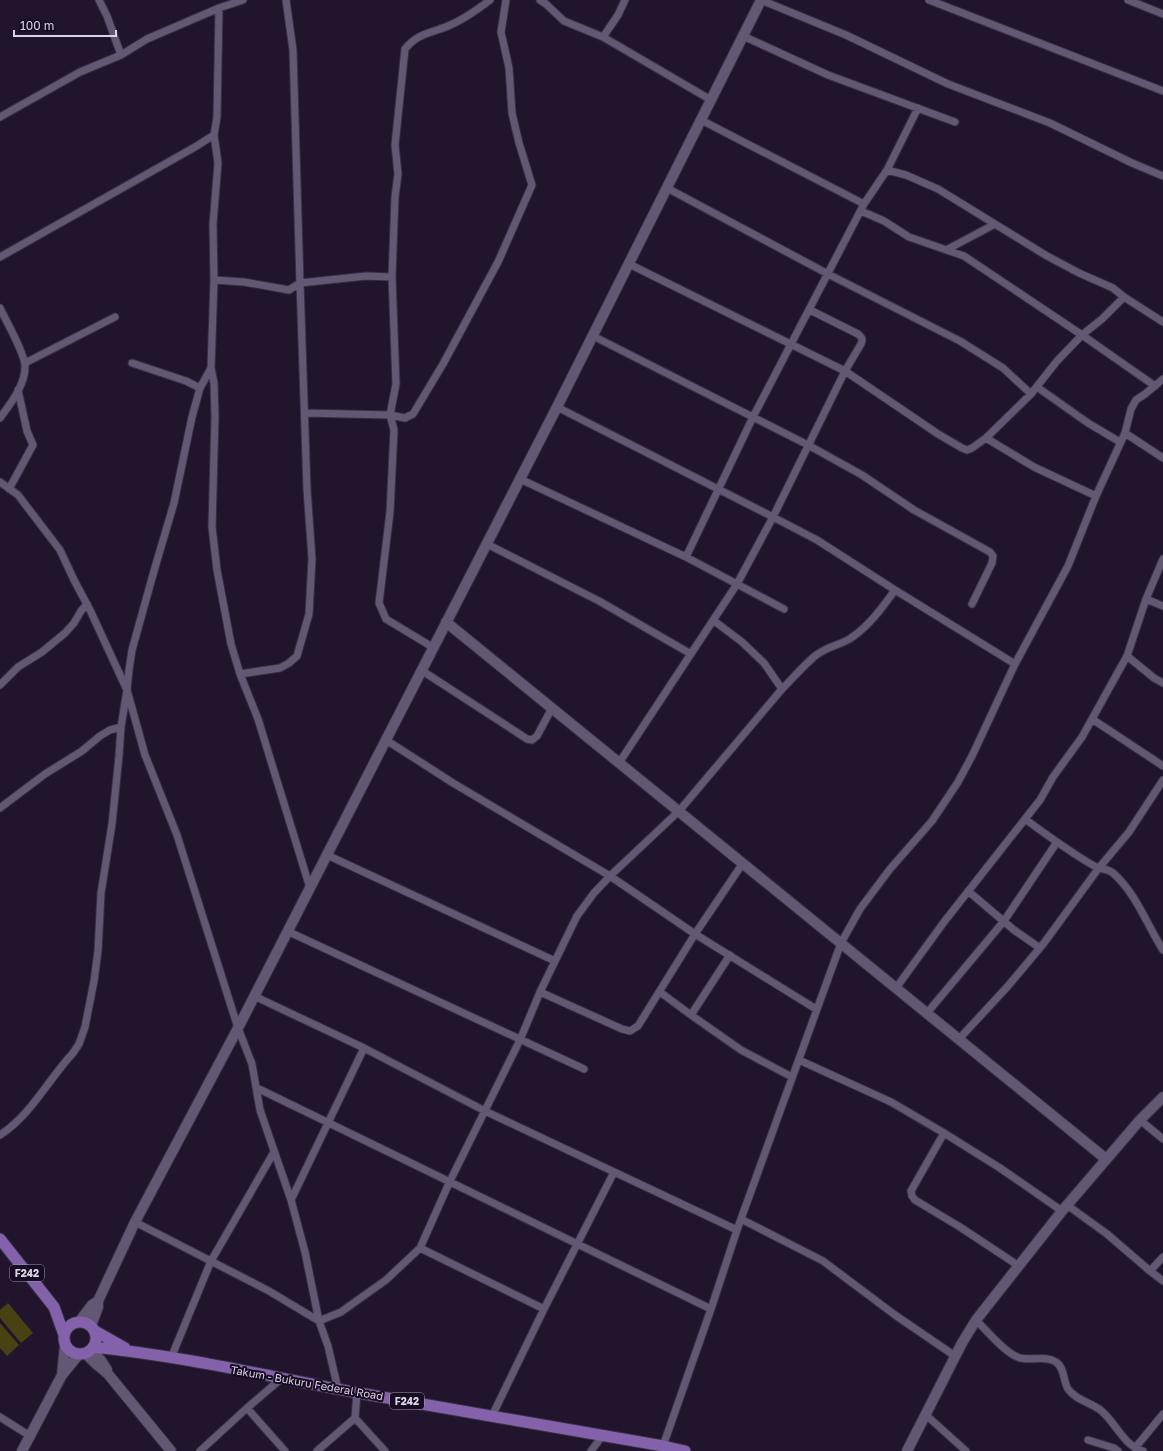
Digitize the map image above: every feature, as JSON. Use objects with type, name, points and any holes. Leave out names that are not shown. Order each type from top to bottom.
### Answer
[{"type":"main road","points":[[23,1451],[62,1375],[87,1351],[96,1336],[93,1328],[98,1301],[135,1222],[238,1028],[421,670],[434,648],[593,336],[761,0]]},
{"type":"main road","points":[[446,622],[1106,1159]]},
{"type":"main road","points":[[907,1451],[955,1356],[976,1320],[1106,1159],[1140,1120],[1163,1097]]},
{"type":"main road","name":"F242","points":[[0,1239],[54,1307],[77,1322],[83,1322],[129,1351]]},
{"type":"main road","points":[[62,1375],[66,1329],[77,1322],[92,1305],[98,1301]]},
{"type":"main road","name":"F242","points":[[54,1307],[65,1340],[73,1352],[87,1351]]},
{"type":"main road","points":[[87,1351],[96,1364],[108,1374],[171,1451]]},
{"type":"main road","name":"Takum - Bukuru Federal Road","points":[[87,1351],[129,1351],[171,1358],[357,1393],[603,1435],[685,1451]]},
{"type":"street","points":[[99,0],[107,16],[121,55]]},
{"type":"street","points":[[0,117],[80,72],[121,55],[147,39],[219,8],[243,0]]},
{"type":"street","points":[[240,674],[280,668],[289,663],[296,656],[309,614],[312,559],[300,283],[293,50],[286,0]]},
{"type":"street","points":[[434,648],[386,619],[379,603],[390,512],[394,430],[390,415],[396,384],[392,277],[395,197],[398,174],[395,145],[405,49],[412,40],[423,34],[449,26],[476,11],[490,0]]},
{"type":"street","points":[[305,413],[390,415],[405,418],[413,414],[443,364],[498,262],[532,185],[519,143],[512,112],[509,68],[501,32],[506,0]]},
{"type":"street","points":[[540,0],[564,21],[603,37],[711,100]]},
{"type":"street","points":[[603,37],[618,15],[625,0]]},
{"type":"street","points":[[761,0],[846,35],[948,84],[1050,123],[1132,163],[1163,176]]},
{"type":"street","points":[[929,0],[1163,91]]},
{"type":"street","points":[[1128,0],[1163,14]]},
{"type":"street","points":[[219,8],[217,117],[214,135],[218,163],[213,224],[214,280],[211,368],[214,383],[216,417],[212,527],[217,570],[231,644],[240,674],[258,719],[310,888]]},
{"type":"street","points":[[743,36],[828,75],[955,122]]},
{"type":"street","points":[[686,557],[753,417],[863,207],[888,170],[918,108]]},
{"type":"street","points":[[701,120],[863,207],[909,237],[964,256],[1155,386]]},
{"type":"street","points":[[0,257],[196,147],[214,135]]},
{"type":"street","points":[[888,170],[906,175],[938,189],[1047,256],[1079,273],[1113,288],[1124,297],[1163,322]]},
{"type":"street","points":[[667,188],[828,274],[960,341],[1003,368],[1031,394]]},
{"type":"street","points":[[948,250],[995,224]]},
{"type":"street","points":[[629,264],[846,370],[967,450],[986,438],[1031,394],[1057,361],[1082,335],[1102,319],[1124,297]]},
{"type":"street","points":[[214,280],[244,282],[289,290],[300,283],[366,276],[392,277]]},
{"type":"street","points":[[0,308],[24,357],[25,364],[23,379],[18,390],[0,418]]},
{"type":"street","points":[[619,763],[737,584],[773,516],[846,370],[861,344],[862,337],[810,310]]},
{"type":"street","points":[[25,364],[114,317]]},
{"type":"street","points":[[593,336],[808,445],[862,475],[914,510],[990,552],[993,556],[992,563],[972,604]]},
{"type":"street","points":[[132,362],[186,381],[200,388]]},
{"type":"street","points":[[0,1135],[23,1117],[73,1053],[79,1044],[85,1027],[98,951],[101,893],[113,809],[121,727],[128,690],[132,650],[174,503],[192,417],[200,388],[211,368]]},
{"type":"street","points":[[663,1446],[741,1218],[841,943],[860,909],[890,869],[932,821],[958,782],[1016,664],[1068,566],[1096,496],[1125,432],[1131,410],[1136,400],[1163,379]]},
{"type":"street","points":[[1037,386],[1088,423],[1120,442]]},
{"type":"street","points":[[9,489],[33,445],[27,430],[18,390]]},
{"type":"street","points":[[557,407],[718,490],[773,516],[817,540],[1016,664]]},
{"type":"street","points":[[1125,432],[1163,458]]},
{"type":"street","points":[[986,438],[1034,467],[1096,496]]},
{"type":"street","points":[[520,479],[686,557],[784,609]]},
{"type":"street","points":[[0,482],[18,495],[60,550],[128,690],[145,755],[177,836],[238,1028],[252,1064],[260,1110],[291,1200],[305,1252],[319,1321],[328,1346],[338,1389]]},
{"type":"street","points":[[487,544],[599,601],[690,654]]},
{"type":"street","points":[[896,988],[944,922],[1040,800],[1053,777],[1082,737],[1127,656],[1146,599],[1163,559]]},
{"type":"street","points":[[319,1321],[341,1312],[362,1298],[386,1280],[420,1248],[450,1181],[520,1040],[540,992],[577,916],[594,893],[678,811],[782,689],[816,656],[827,648],[850,639],[861,630],[877,615],[895,590]]},
{"type":"street","points":[[1146,599],[1163,606]]},
{"type":"street","points":[[0,685],[18,666],[42,652],[65,633],[87,604]]},
{"type":"street","points":[[713,620],[742,642],[764,663],[782,689]]},
{"type":"street","points":[[1127,656],[1154,678],[1163,683]]},
{"type":"street","points":[[421,670],[521,735],[532,740],[536,736],[552,708]]},
{"type":"street","points":[[1092,719],[1163,766]]},
{"type":"street","points":[[0,808],[45,774],[82,751],[100,736],[110,730],[121,727]]},
{"type":"street","points":[[386,740],[453,783],[610,876],[695,934],[816,1009]]},
{"type":"street","points":[[959,1039],[1008,986],[1040,948],[1098,869],[1129,832],[1163,780]]},
{"type":"street","points":[[1025,819],[1098,869],[1106,869],[1113,873],[1131,894],[1163,950]]},
{"type":"street","points":[[927,1013],[1004,921],[1057,842]]},
{"type":"street","points":[[327,855],[555,961]]},
{"type":"street","points":[[540,992],[622,1029],[630,1031],[638,1026],[695,934],[743,863]]},
{"type":"street","points":[[968,891],[1014,930],[1040,948]]},
{"type":"street","points":[[287,931],[584,1069]]},
{"type":"street","points":[[691,1015],[730,955]]},
{"type":"street","points":[[660,992],[741,1050],[792,1077]]},
{"type":"street","points":[[254,996],[364,1048],[485,1112],[737,1230]]},
{"type":"street","points":[[291,1200],[364,1048]]},
{"type":"street","points":[[799,1060],[891,1102],[944,1133],[1106,1234],[1163,1281]]},
{"type":"street","points":[[257,1088],[711,1309]]},
{"type":"street","points":[[1140,1120],[1163,1139]]},
{"type":"street","points":[[944,1133],[911,1191],[912,1196],[1019,1266]]},
{"type":"street","points":[[171,1358],[211,1261],[274,1152]]},
{"type":"street","points":[[492,1416],[544,1309],[614,1172]]},
{"type":"street","points":[[741,1218],[824,1261],[895,1315],[955,1356]]},
{"type":"street","points":[[135,1222],[269,1291],[319,1321]]},
{"type":"street","points":[[420,1248],[544,1309]]},
{"type":"street","points":[[1150,1271],[1163,1257]]},
{"type":"street","points":[[976,1320],[1003,1347],[1019,1358],[1032,1360],[1047,1358],[1057,1362],[1063,1371],[1068,1389],[1078,1399],[1099,1409],[1130,1444],[1143,1451]]},
{"type":"street","points":[[200,1451],[282,1378]]},
{"type":"street","points":[[317,1451],[355,1418],[357,1393]]},
{"type":"street","points":[[247,1408],[285,1451]]},
{"type":"street","points":[[1135,1448],[1163,1414]]},
{"type":"street","points":[[926,1415],[966,1451]]},
{"type":"street","points":[[0,1417],[30,1436]]},
{"type":"street","points":[[355,1418],[385,1451]]},
{"type":"street","points":[[591,1451],[603,1435]]},
{"type":"street","points":[[1088,1440],[1114,1448],[1118,1451]]},
{"type":"shaded area","points":[[8,1303],[33,1333],[21,1343],[0,1318],[0,1310]]},
{"type":"shaded area","points":[[0,1323],[19,1345],[7,1356],[0,1348]]}]
